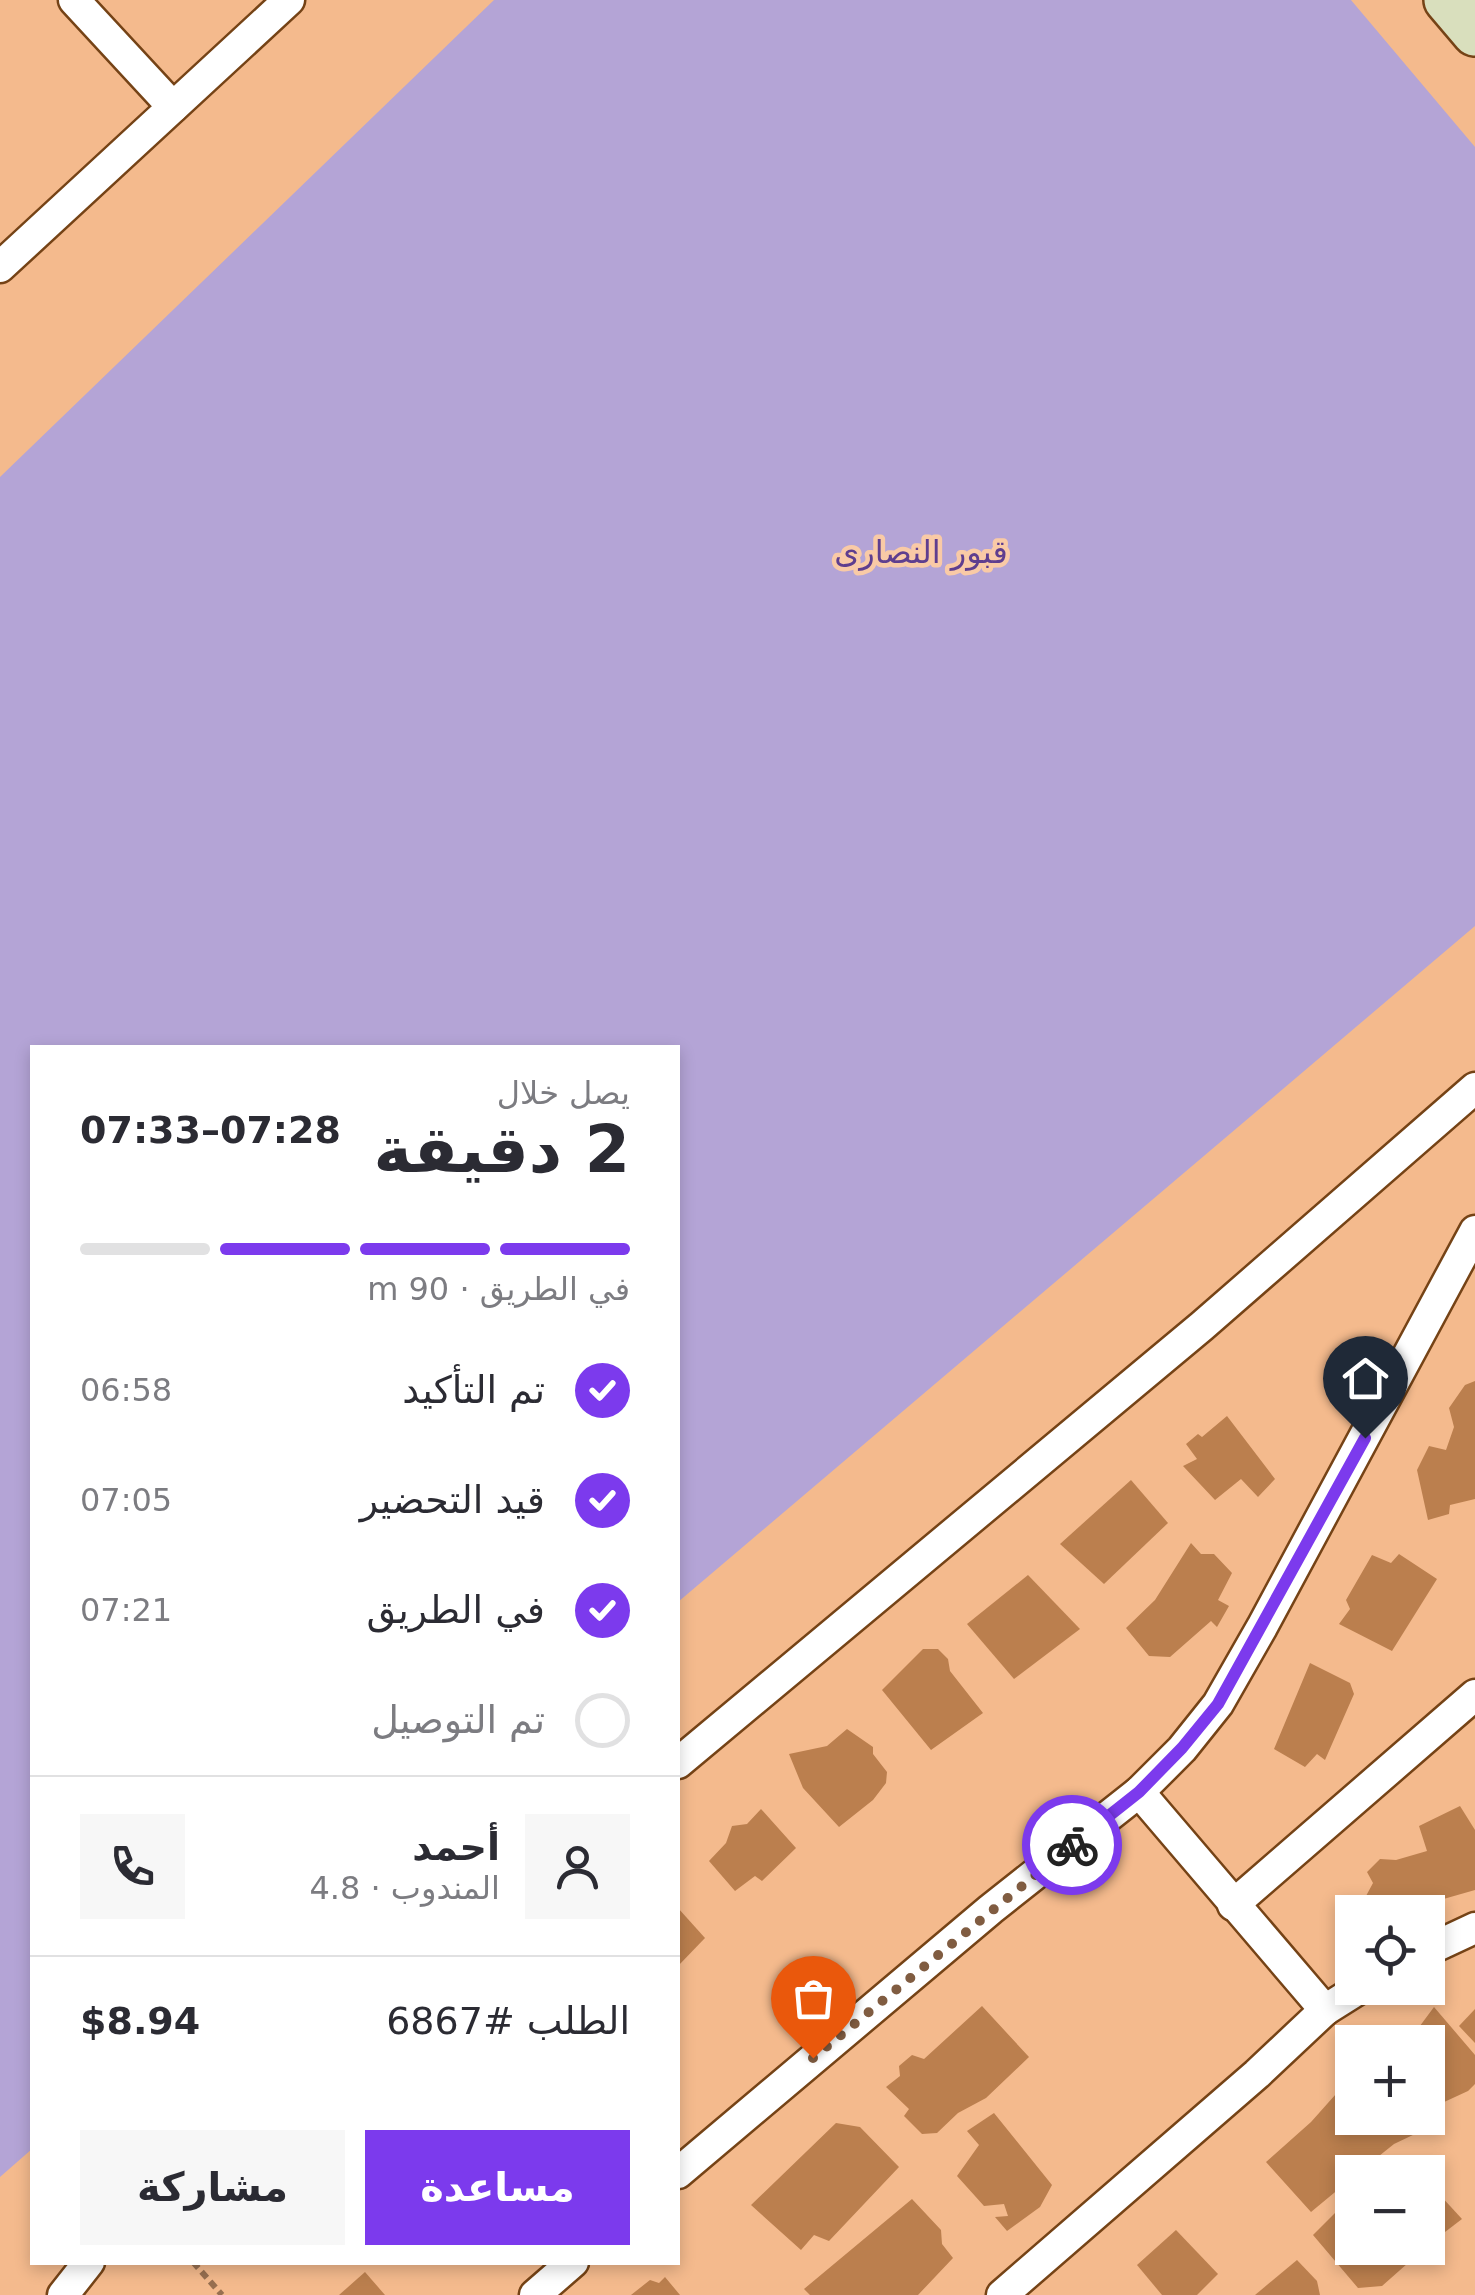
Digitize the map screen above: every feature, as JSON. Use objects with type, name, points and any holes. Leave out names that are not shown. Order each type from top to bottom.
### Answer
[{"type":"main road","points":[[1447,0],[1475,33]]},
{"type":"street","points":[[74,0],[173,107]]},
{"type":"street","points":[[0,267],[289,0]]},
{"type":"street","points":[[680,1760],[1202,1326],[1475,1088]]},
{"type":"street","points":[[680,2171],[976,1921],[1139,1792],[1182,1748],[1218,1704],[1475,1231]]},
{"type":"street","points":[[1233,1906],[1475,1695]]},
{"type":"street","points":[[1139,1792],[1324,2010]]},
{"type":"street","points":[[1445,1942],[1475,1928]]},
{"type":"street","points":[[1002,2295],[1335,2003]]},
{"type":"street","points":[[63,2295],[87,2265]]},
{"type":"street","points":[[535,2295],[570,2265]]},
{"type":"path","points":[[195,2265],[222,2295]]},
{"type":"green space","name":"قبور النصارى","points":[[494,0],[1351,0],[1475,147],[1475,926],[680,1600],[680,1045],[30,1045],[30,2151],[0,2177],[0,477]]},
{"type":"building","points":[[1475,1381],[1475,1499],[1450,1505],[1449,1514],[1428,1520],[1417,1470],[1429,1446],[1446,1450],[1454,1427],[1449,1408],[1465,1385]]},
{"type":"building","points":[[1227,1416],[1275,1479],[1258,1497],[1241,1479],[1215,1500],[1183,1466],[1197,1459],[1186,1444],[1198,1434],[1202,1437]]},
{"type":"building","points":[[1131,1480],[1168,1523],[1104,1584],[1060,1544]]},
{"type":"building","points":[[1191,1543],[1201,1554],[1214,1554],[1232,1573],[1218,1600],[1229,1606],[1217,1627],[1211,1621],[1170,1657],[1149,1656],[1126,1628],[1155,1600]]},
{"type":"building","points":[[1399,1554],[1437,1579],[1392,1651],[1339,1624],[1350,1609],[1346,1600],[1372,1555],[1391,1563]]},
{"type":"building","points":[[1028,1575],[1080,1629],[1014,1679],[967,1624]]},
{"type":"building","points":[[923,1649],[938,1649],[948,1659],[950,1671],[983,1713],[931,1750],[882,1690]]},
{"type":"building","points":[[1310,1663],[1350,1683],[1354,1694],[1325,1760],[1317,1754],[1305,1767],[1274,1749]]},
{"type":"building","points":[[847,1729],[873,1747],[873,1754],[887,1772],[886,1783],[873,1800],[839,1827],[803,1788],[789,1754],[827,1746]]},
{"type":"building","points":[[1460,1806],[1475,1830],[1475,1890],[1445,1899],[1445,1895],[1367,1895],[1373,1883],[1367,1872],[1380,1859],[1396,1860],[1427,1851],[1419,1826]]},
{"type":"building","points":[[761,1809],[796,1848],[762,1881],[755,1876],[735,1891],[709,1861],[726,1843],[732,1826],[747,1824]]},
{"type":"building","points":[[680,1910],[705,1938],[680,1964]]},
{"type":"building","points":[[982,2006],[1029,2057],[986,2098],[958,2113],[937,2133],[922,2134],[904,2116],[909,2109],[886,2087],[900,2076],[899,2066],[912,2055],[924,2059]]},
{"type":"building","points":[[1434,2007],[1475,2055],[1475,2084],[1468,2091],[1445,2102],[1445,2025],[1421,2025]]},
{"type":"building","points":[[1475,2009],[1475,2043],[1459,2026]]},
{"type":"building","points":[[1335,2095],[1335,2135],[1413,2135],[1380,2155],[1335,2155],[1335,2192],[1311,2212],[1266,2162]]},
{"type":"building","points":[[994,2113],[1052,2185],[1040,2207],[1007,2231],[995,2217],[1008,2216],[1004,2204],[984,2206],[957,2176],[979,2145],[967,2131]]},
{"type":"building","points":[[836,2123],[860,2127],[899,2167],[829,2241],[814,2235],[801,2250],[751,2205]]},
{"type":"building","points":[[912,2199],[941,2230],[942,2244],[953,2258],[918,2295],[810,2295],[804,2289]]},
{"type":"building","points":[[1445,2200],[1462,2219],[1445,2232]]},
{"type":"building","points":[[1335,2213],[1335,2261],[1313,2235]]},
{"type":"building","points":[[1176,2230],[1218,2274],[1197,2295],[1162,2295],[1137,2265]]},
{"type":"building","points":[[1297,2260],[1317,2281],[1320,2295],[1255,2295]]},
{"type":"building","points":[[1338,2265],[1406,2265],[1382,2286],[1358,2288]]},
{"type":"building","points":[[365,2272],[385,2295],[339,2295]]},
{"type":"building","points":[[665,2277],[680,2295],[631,2295],[650,2280],[659,2283]]},
{"type":"way so far","points":[[813,2058],[1072,1845]]},
{"type":"route","points":[[1072,1845],[1139,1792],[1218,1704],[1365,1438]]}]
